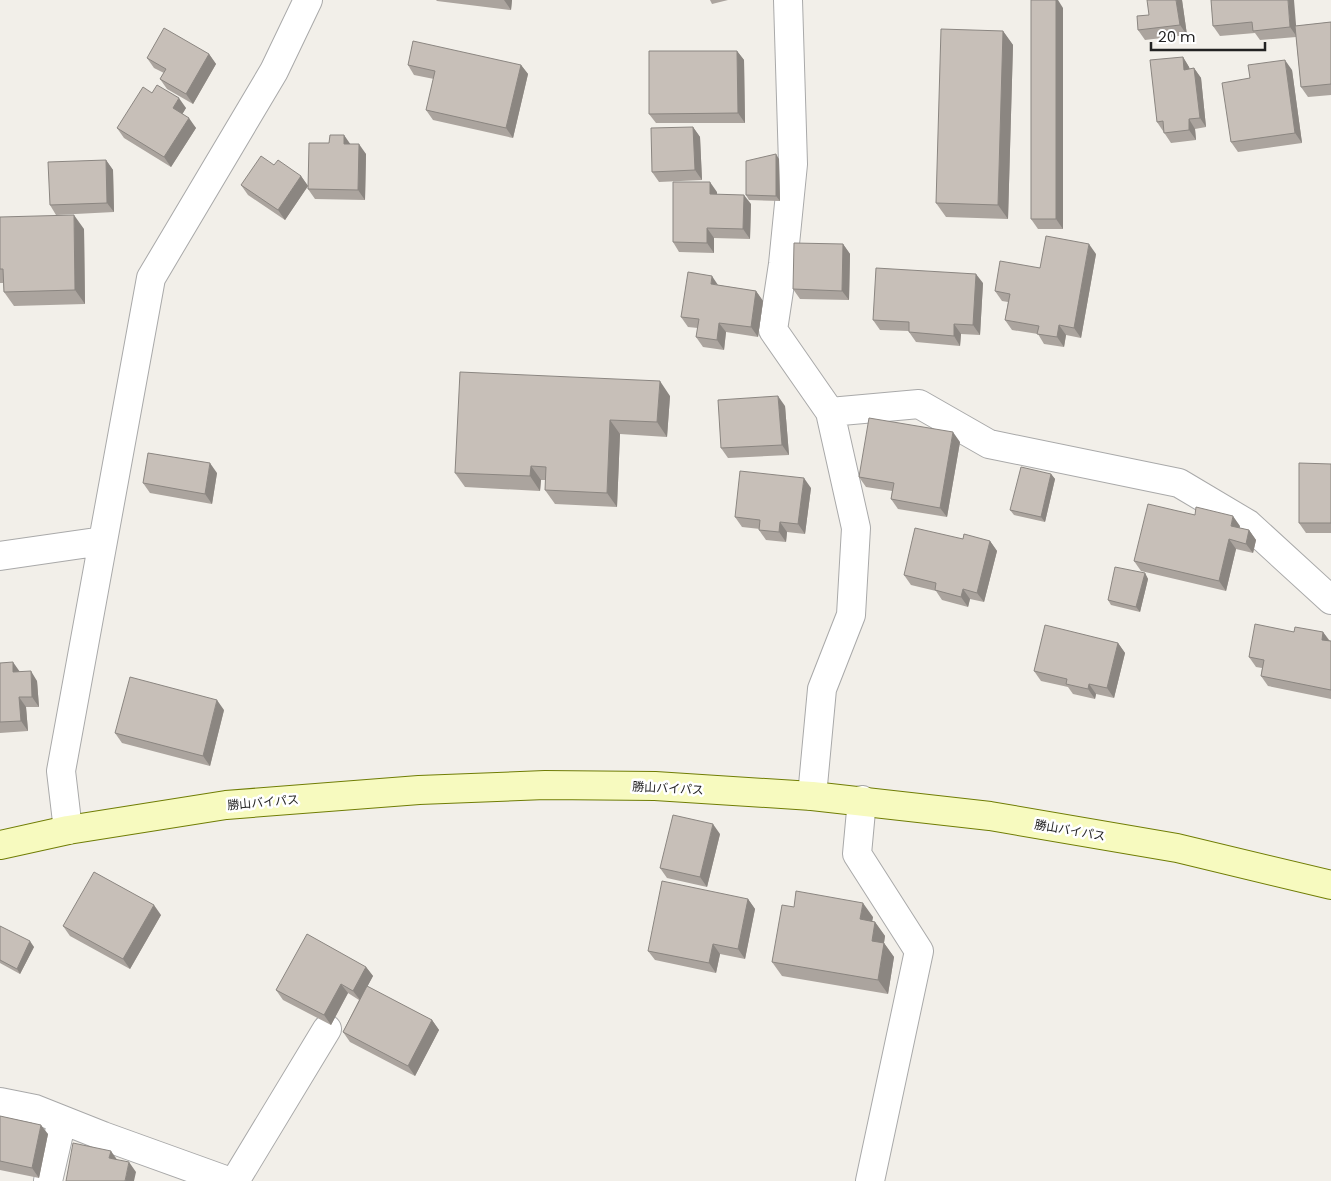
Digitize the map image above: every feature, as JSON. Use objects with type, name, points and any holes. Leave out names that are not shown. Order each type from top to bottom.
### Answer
[{"type":"main road","name":"勝山バイパス","points":[[0,844],[68,830],[226,805],[428,790],[545,785],[656,786],[862,800],[990,816],[1177,848],[1331,885]]},
{"type":"street","points":[[68,830],[61,771],[151,278],[274,71],[308,0]]},
{"type":"street","points":[[788,0],[793,164],[784,264],[773,330],[830,412],[856,528],[851,614],[822,689],[812,796]]},
{"type":"street","points":[[830,412],[919,404],[989,444],[1180,483],[1248,524],[1331,600]]},
{"type":"street","points":[[0,556],[103,541]]},
{"type":"street","points":[[862,800],[857,854],[919,951],[870,1181]]},
{"type":"street","points":[[236,1181],[327,1029]]},
{"type":"street","points":[[0,1102],[35,1109],[103,1136],[228,1181]]},
{"type":"street","points":[[48,1181],[62,1120]]},
{"type":"building","points":[[1031,0],[1056,0],[1056,219],[1031,219]]},
{"type":"building","points":[[1147,0],[1176,0],[1180,25],[1138,30],[1137,16],[1149,15]]},
{"type":"building","points":[[1211,0],[1288,0],[1290,27],[1253,31],[1252,22],[1213,26]]},
{"type":"building","points":[[1331,22],[1331,84],[1301,87],[1295,26]]},
{"type":"building","points":[[164,28],[209,54],[186,94],[160,79],[166,69],[147,58]]},
{"type":"building","points":[[941,29],[1003,31],[998,205],[936,203]]},
{"type":"building","points":[[413,41],[521,65],[506,128],[426,110],[435,71],[408,65]]},
{"type":"building","points":[[649,51],[737,51],[738,113],[649,114]]},
{"type":"building","points":[[1183,57],[1184,70],[1194,68],[1200,118],[1189,119],[1189,130],[1164,133],[1163,121],[1157,122],[1150,60]]},
{"type":"building","points":[[1285,60],[1295,133],[1231,142],[1222,83],[1250,78],[1248,65]]},
{"type":"building","points":[[157,85],[179,98],[173,108],[189,118],[164,157],[117,128],[143,87],[152,93]]},
{"type":"building","points":[[693,127],[695,170],[652,172],[651,128]]},
{"type":"building","points":[[330,135],[344,135],[344,144],[359,144],[358,190],[308,189],[309,143],[329,143]]},
{"type":"building","points":[[776,154],[776,196],[746,195],[746,161]]},
{"type":"building","points":[[261,156],[274,165],[278,160],[301,176],[278,210],[241,185]]},
{"type":"building","points":[[106,160],[107,203],[50,205],[48,162]]},
{"type":"building","points":[[673,182],[710,182],[710,194],[744,195],[743,229],[707,228],[707,243],[673,242]]},
{"type":"building","points":[[74,215],[75,290],[4,292],[3,269],[0,269],[0,217]]},
{"type":"building","points":[[1046,236],[1089,244],[1074,328],[1059,325],[1057,337],[1037,334],[1039,326],[1005,320],[1010,294],[995,291],[1000,261],[1040,268]]},
{"type":"building","points":[[794,243],[843,244],[842,291],[793,289]]},
{"type":"building","points":[[876,268],[976,274],[973,325],[954,324],[954,336],[909,332],[909,322],[873,320]]},
{"type":"building","points":[[688,272],[712,276],[711,284],[756,291],[751,327],[719,323],[717,340],[696,337],[699,319],[681,317]]},
{"type":"building","points":[[460,372],[660,381],[657,422],[610,420],[607,493],[545,490],[546,467],[531,466],[530,476],[455,473]]},
{"type":"building","points":[[778,396],[782,445],[721,448],[718,400]]},
{"type":"building","points":[[869,418],[953,432],[940,508],[891,499],[894,483],[859,477]]},
{"type":"building","points":[[148,453],[210,463],[205,494],[143,483]]},
{"type":"building","points":[[1299,463],[1331,464],[1331,523],[1299,523]]},
{"type":"building","points":[[1021,467],[1051,474],[1041,517],[1010,510]]},
{"type":"building","points":[[740,471],[804,478],[798,524],[780,522],[779,532],[759,530],[760,520],[735,517]]},
{"type":"building","points":[[1148,504],[1195,515],[1196,507],[1233,516],[1231,526],[1249,530],[1246,544],[1229,539],[1219,581],[1134,561]]},
{"type":"building","points":[[915,528],[963,539],[964,534],[990,541],[977,593],[963,589],[961,597],[935,590],[936,583],[904,575]]},
{"type":"building","points":[[1115,567],[1145,573],[1136,607],[1108,600]]},
{"type":"building","points":[[1255,624],[1294,632],[1295,627],[1323,632],[1322,640],[1331,641],[1331,690],[1261,676],[1264,660],[1249,657]]},
{"type":"building","points":[[1045,625],[1118,643],[1107,688],[1089,684],[1088,689],[1066,684],[1067,679],[1034,671]]},
{"type":"building","points":[[13,662],[13,672],[31,671],[32,697],[19,697],[21,721],[0,722],[0,663]]},
{"type":"building","points":[[130,677],[217,700],[203,756],[115,733]]},
{"type":"building","points":[[673,815],[713,824],[700,877],[660,868]]},
{"type":"building","points":[[94,872],[154,905],[123,959],[63,926]]},
{"type":"building","points":[[662,881],[748,899],[738,949],[713,944],[709,963],[648,951]]},
{"type":"building","points":[[796,891],[863,903],[860,919],[875,922],[872,941],[884,943],[878,980],[772,962],[782,905],[794,907]]},
{"type":"building","points":[[0,926],[30,941],[17,969],[0,960]]},
{"type":"building","points":[[307,934],[366,967],[353,991],[341,984],[324,1015],[276,990]]},
{"type":"building","points":[[367,986],[432,1020],[408,1066],[343,1032]]},
{"type":"building","points":[[0,1116],[41,1125],[32,1168],[0,1161]]},
{"type":"building","points":[[73,1143],[111,1151],[109,1158],[129,1162],[125,1181],[66,1181]]}]
